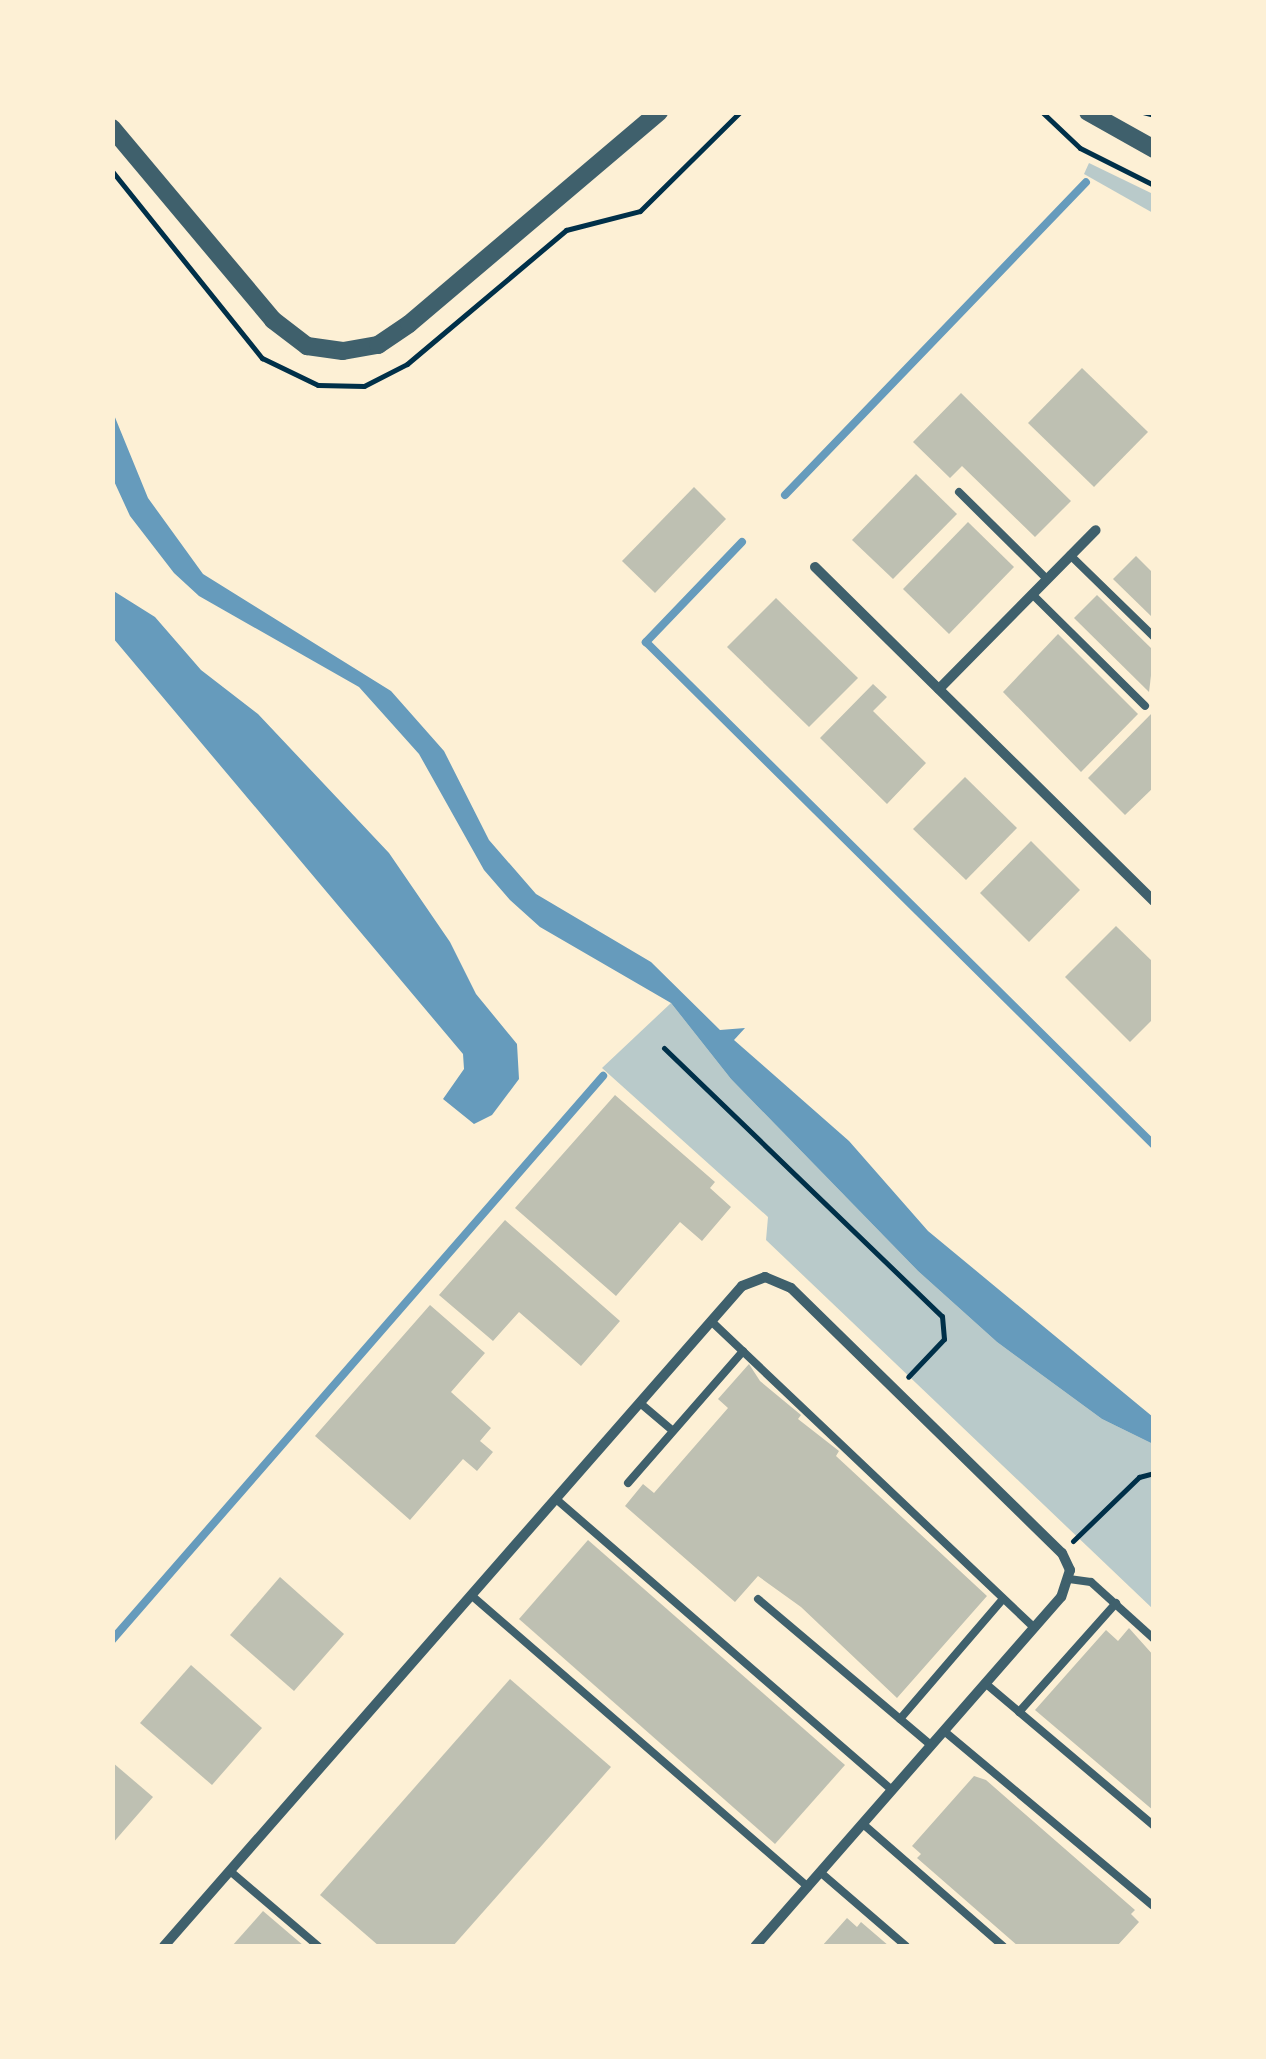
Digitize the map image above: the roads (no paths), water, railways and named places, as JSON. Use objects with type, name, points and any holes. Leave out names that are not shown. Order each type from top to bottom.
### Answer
[{"type":"street","points":[[112,128],[274,320],[308,346],[343,351],[378,344],[410,324],[659,112]]},
{"type":"street","points":[[1088,112],[1154,149]]},
{"type":"street","points":[[938,689],[1096,530]]},
{"type":"street","points":[[815,567],[1154,901]]},
{"type":"street","points":[[164,1946],[742,1286],[776,1278],[1062,1553],[1069,1579],[1034,1628],[756,1946]]},
{"type":"lane","points":[[959,492],[1047,579]]},
{"type":"lane","points":[[1070,555],[1154,636]]},
{"type":"lane","points":[[1032,594],[1145,706]]},
{"type":"lane","points":[[711,1321],[1034,1628]]},
{"type":"lane","points":[[628,1483],[743,1352]]},
{"type":"lane","points":[[640,1403],[674,1431]]},
{"type":"lane","points":[[556,1499],[892,1790]]},
{"type":"lane","points":[[1069,1579],[1091,1582],[1154,1639]]},
{"type":"lane","points":[[471,1595],[808,1887]]},
{"type":"lane","points":[[758,1599],[931,1745]]},
{"type":"lane","points":[[900,1719],[1003,1599]]},
{"type":"lane","points":[[1019,1712],[1116,1603]]},
{"type":"lane","points":[[985,1684],[1154,1826]]},
{"type":"lane","points":[[944,1730],[1152,1905]]},
{"type":"lane","points":[[863,1824],[1003,1946]]},
{"type":"lane","points":[[230,1871],[318,1946]]},
{"type":"lane","points":[[820,1872],[906,1946]]},
{"type":"water","points":[[112,410],[148,498],[203,574],[391,691],[444,751],[489,840],[536,894],[651,962],[720,1030],[745,1028],[734,1040],[849,1141],[928,1231],[1153,1417],[1153,1444],[1102,1419],[997,1342],[918,1271],[731,1079],[671,1003],[540,927],[510,900],[484,870],[419,754],[359,687],[199,596],[174,573],[130,516],[113,479]]},
{"type":"water","points":[[112,590],[155,617],[201,670],[258,714],[389,853],[450,942],[476,994],[517,1044],[519,1079],[492,1115],[474,1124],[443,1099],[464,1069],[463,1054],[113,638]]},
{"type":"waterway","points":[[785,495],[1086,182]]},
{"type":"waterway","points":[[742,542],[646,642],[1154,1145]]},
{"type":"waterway","points":[[112,1640],[603,1076]]}]
